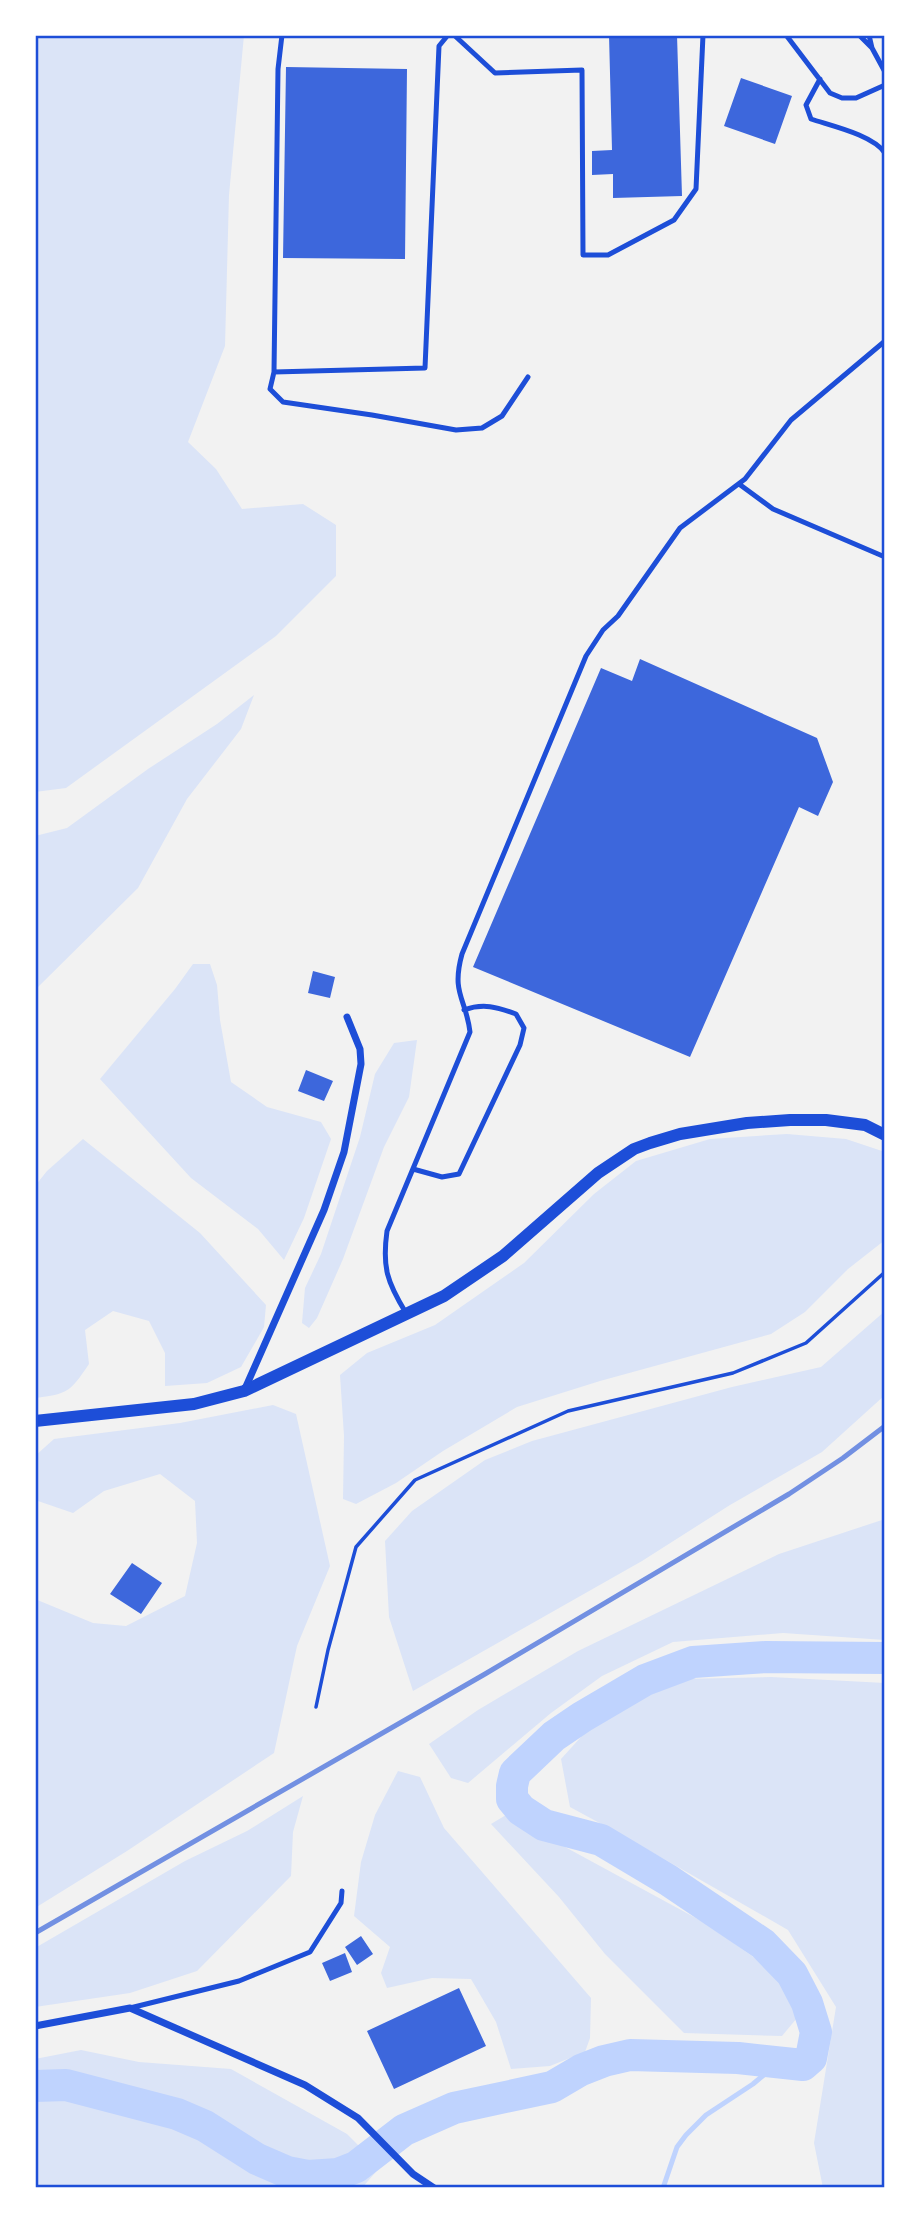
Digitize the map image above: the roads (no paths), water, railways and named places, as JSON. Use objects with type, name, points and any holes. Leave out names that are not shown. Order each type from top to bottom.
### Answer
[{"type":"street","points":[[244,1391],[324,1210],[344,1152],[360,1064],[360,1049],[347,1017]]},
{"type":"street","points":[[35,1420],[194,1404],[244,1391],[444,1296],[483,1271],[598,1173],[634,1149],[650,1143],[680,1133],[790,1120],[826,1120],[865,1125],[885,1135]]},
{"type":"street","points":[[35,2026],[131,2008],[305,2085],[358,2118],[413,2174],[434,2188]]},
{"type":"lane","points":[[282,35],[278,69],[274,372],[270,389],[283,402],[456,430],[482,428],[502,416],[528,377]]},
{"type":"lane","points":[[274,372],[425,368],[439,46],[448,35]]},
{"type":"lane","points":[[454,35],[495,73],[582,70],[583,255],[608,255],[674,220],[696,188],[703,35]]},
{"type":"lane","points":[[786,35],[830,93],[856,98],[885,85]]},
{"type":"lane","points":[[859,35],[872,48]]},
{"type":"lane","points":[[869,35],[872,48],[885,72]]},
{"type":"lane","points":[[820,79],[806,105],[811,119],[860,136],[881,147],[885,153]]},
{"type":"lane","points":[[407,1315],[391,1289],[385,1270],[387,1231],[470,1032],[469,1020],[457,984],[461,954],[586,656],[603,630],[618,616],[680,528],[738,484],[750,473],[791,420],[885,341]]},
{"type":"lane","points":[[738,484],[773,509],[885,557]]},
{"type":"lane","points":[[413,1169],[442,1177],[459,1174],[520,1045],[524,1028],[516,1014],[498,1007],[478,1004],[464,1010]]},
{"type":"lane","points":[[131,2008],[239,1981],[310,1952],[341,1903],[342,1891]]},
{"type":"waterway","points":[[35,2086],[66,2085],[177,2114],[205,2126],[257,2159],[287,2172],[308,2176],[338,2174],[356,2167],[404,2130],[454,2108],[552,2087],[581,2070],[630,2055],[738,2058],[803,2065],[811,2058],[816,2032],[807,2003],[792,1974],[763,1944],[668,1880],[601,1840],[544,1825],[521,1810],[512,1799],[512,1786],[515,1773],[554,1736],[645,1680],[693,1662],[766,1657],[885,1658]]},
{"type":"waterway","points":[[663,2188],[677,2147],[686,2135],[706,2115],[753,2084],[777,2064]]},
{"type":"railway","points":[[35,1933],[485,1674],[789,1494],[885,1426]]}]
